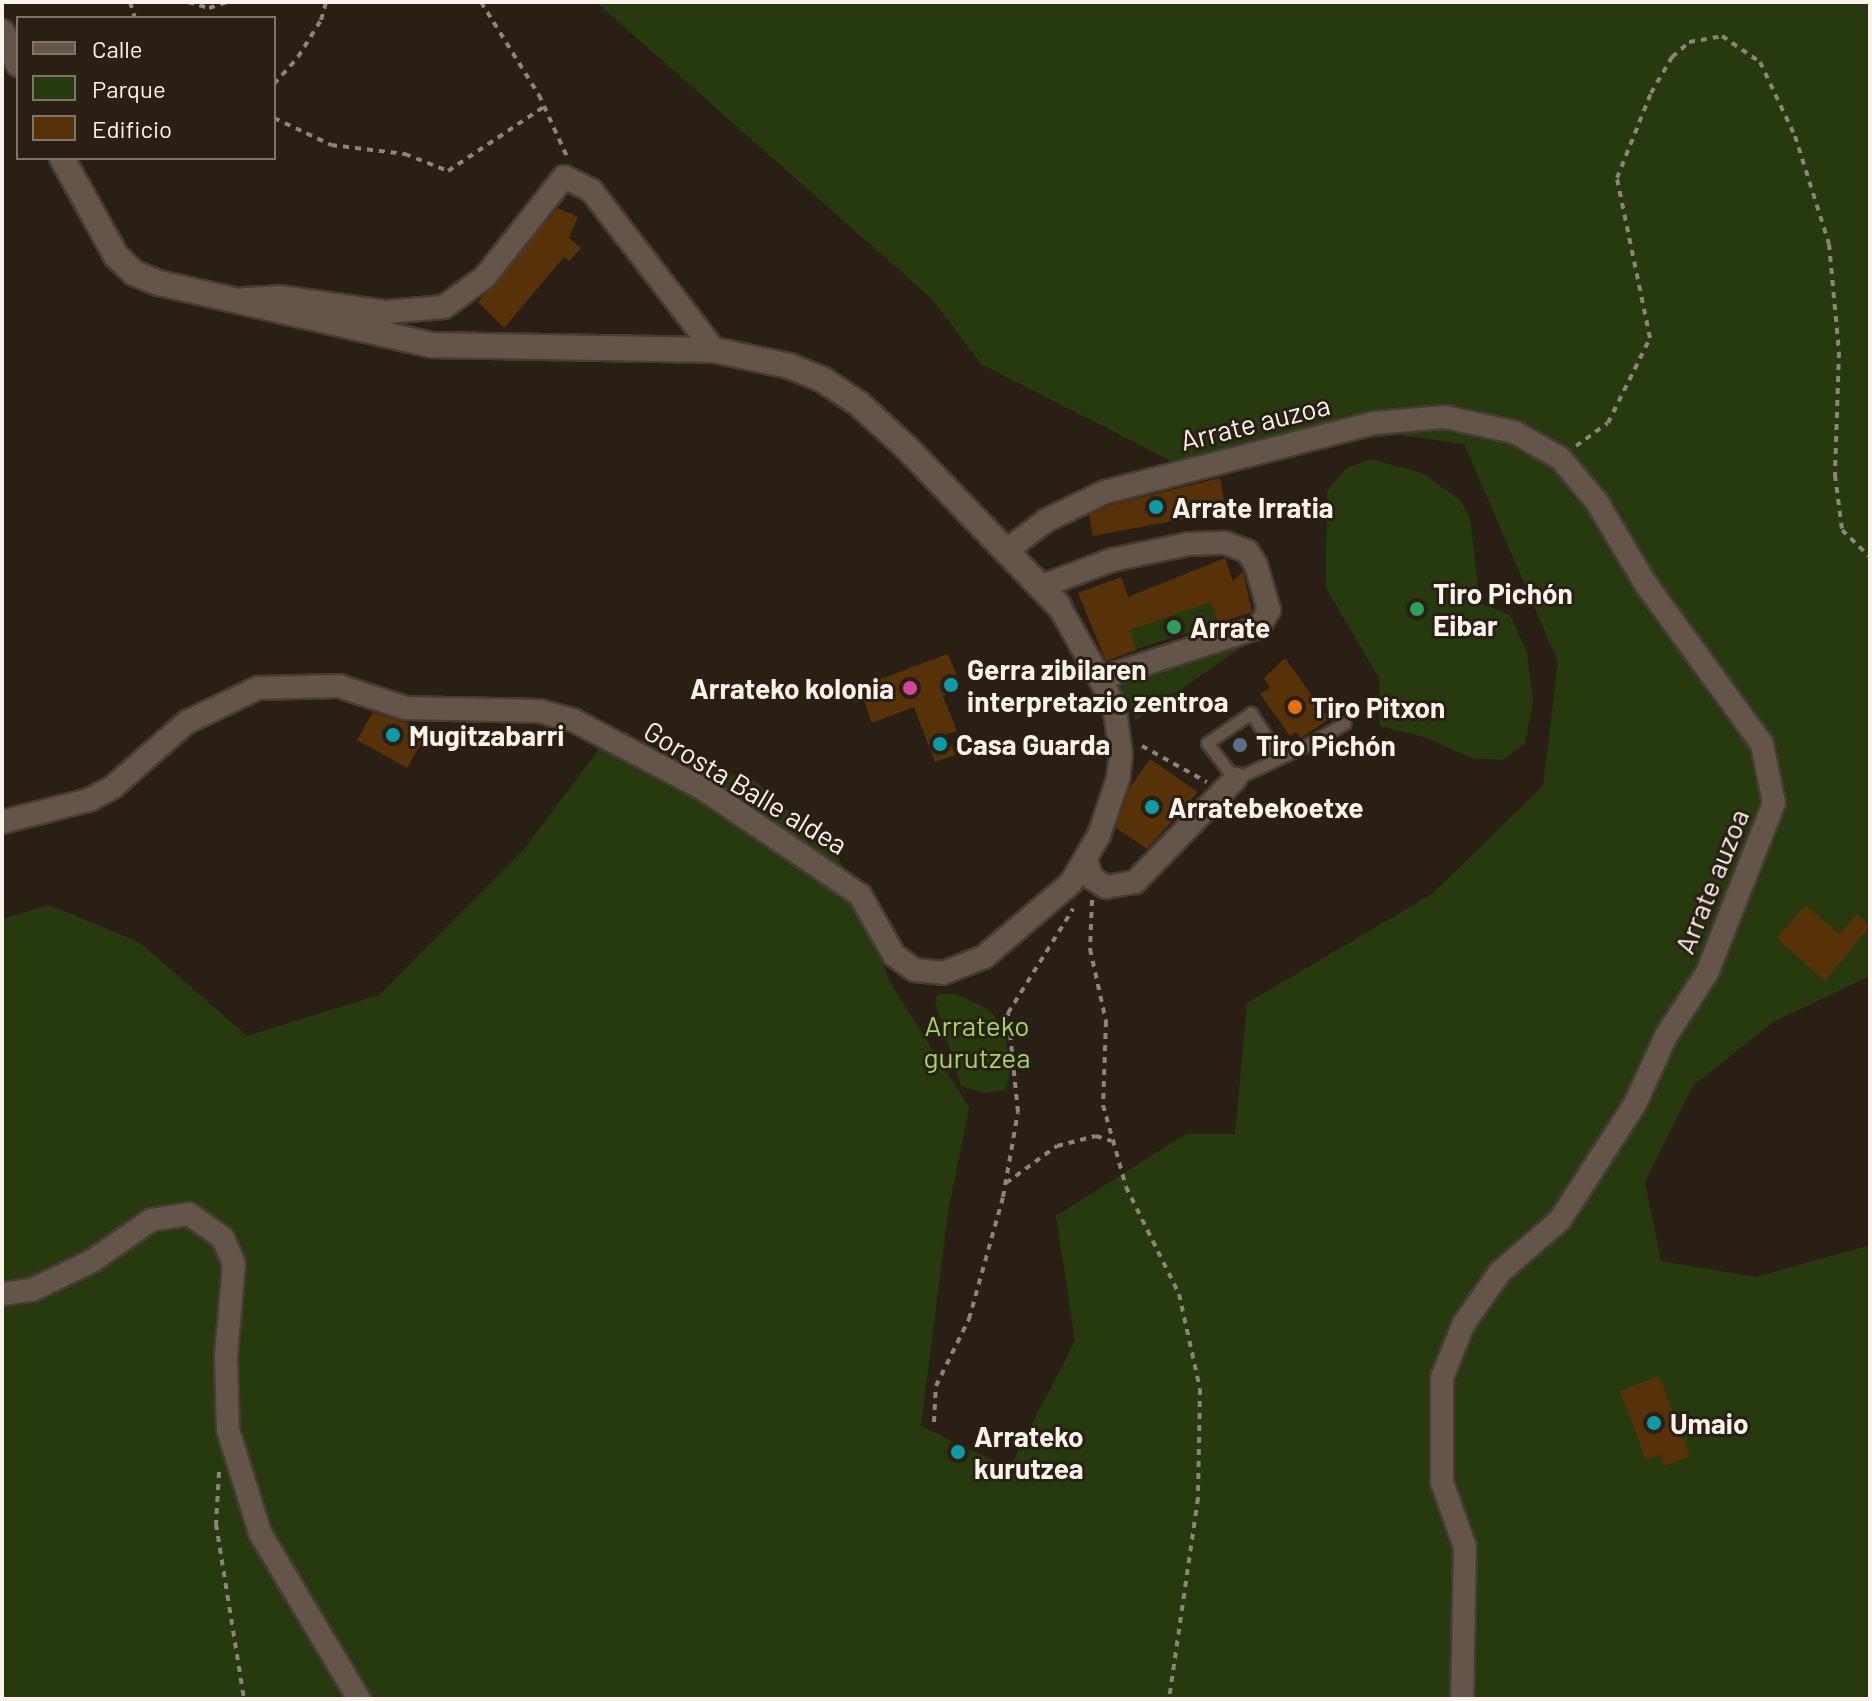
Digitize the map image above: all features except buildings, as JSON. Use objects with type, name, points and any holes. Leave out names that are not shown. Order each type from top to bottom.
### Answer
[{"type":"street","points":[[2,32],[16,60]]},
{"type":"street","points":[[63,160],[116,256],[134,273],[431,345],[714,350],[789,366],[859,404],[1007,550],[1059,606]]},
{"type":"street","points":[[240,300],[280,297],[387,312],[444,307],[485,277],[564,177],[591,190],[714,350]]},
{"type":"street","name":"Arrate auzoa","points":[[1007,550],[1047,520],[1105,492],[1374,423],[1445,417],[1514,432],[1560,458],[1597,502],[1645,583],[1762,744],[1774,803],[1707,973],[1666,1036],[1635,1104],[1560,1220],[1500,1272],[1463,1325],[1442,1378],[1442,1482],[1465,1547],[1462,1699]]},
{"type":"street","points":[[1042,586],[1112,560],[1188,544],[1225,543],[1247,551],[1256,565],[1269,610],[1259,627],[1101,678]]},
{"type":"street","name":"Gorosta Balle aldea","points":[[2,822],[89,800],[113,787],[187,722],[258,688],[309,684],[364,691],[406,708],[519,708],[573,720],[705,790],[842,882],[870,909],[894,955],[915,970],[943,973],[984,957],[1089,869],[1118,779],[1118,733],[1114,704],[1059,606]]},
{"type":"street","points":[[1089,869],[1106,887],[1135,882],[1228,784]]},
{"type":"street","points":[[2,1294],[32,1290],[92,1261],[151,1220],[189,1214],[223,1238],[234,1264],[226,1355],[232,1444],[260,1533],[359,1699]]},
{"type":"lane","points":[[1280,758],[1251,713],[1207,743],[1228,784],[1280,758],[1345,723]]},
{"type":"path","points":[[188,2],[209,8],[227,2]]},
{"type":"path","points":[[276,82],[306,45],[326,2]]},
{"type":"path","points":[[481,2],[545,106],[569,155],[564,177]]},
{"type":"path","points":[[1560,458],[1608,423],[1650,338],[1617,178],[1651,93],[1672,57],[1689,42],[1722,36],[1760,62],[1795,136],[1829,244],[1839,352],[1835,475],[1842,530],[1870,557]]},
{"type":"path","points":[[276,119],[331,145],[405,154],[448,171],[545,106]]},
{"type":"path","points":[[1118,733],[1228,784]]},
{"type":"path","points":[[1089,869],[1090,949],[1106,1021],[1103,1105],[1126,1187],[1179,1294],[1200,1389],[1198,1498],[1169,1699]]},
{"type":"path","points":[[934,1422],[936,1386],[969,1319],[1006,1183],[1018,1112],[1008,1013],[1078,901]]},
{"type":"path","points":[[1006,1183],[1057,1146],[1096,1136],[1111,1141]]},
{"type":"path","points":[[219,1467],[216,1524],[244,1699]]},
{"type":"green space","points":[[596,2],[1870,2],[1870,976],[1773,1022],[1693,1086],[1645,1182],[1661,1261],[1756,1277],[1870,1245],[1870,1699],[2,1699],[2,919],[49,905],[139,942],[247,1036],[379,995],[524,849],[605,741],[754,780],[837,854],[891,984],[969,1107],[948,1213],[921,1426],[1009,1468],[1075,1341],[1056,1216],[1186,1134],[1235,1134],[1247,1003],[1432,894],[1543,786],[1558,662],[1464,444],[1400,435],[1171,461],[981,364],[933,300]]},
{"type":"green space","name":"Tiro Pichón Eibar","points":[[1371,459],[1422,473],[1461,501],[1470,518],[1480,603],[1510,615],[1527,652],[1533,701],[1525,744],[1502,760],[1471,758],[1427,738],[1380,726],[1379,678],[1326,588],[1327,491],[1345,469]]},
{"type":"green space","name":"Arrate","points":[[1211,602],[1218,623],[1135,650],[1128,629]]},
{"type":"green space","name":"Arrate","points":[[1255,631],[1258,636],[1136,720],[1119,688]]},
{"type":"green space","name":"Arrateko gurutzea","points":[[939,994],[956,994],[990,1010],[1004,1031],[1011,1067],[1006,1090],[984,1093],[961,1086],[935,1001]]},
{"type":"place","name":"Arrate Irratia","points":[[1156,507]]},
{"type":"place","name":"Tiro Pichón Eibar","points":[[1417,609]]},
{"type":"place","name":"Arrate","points":[[1174,627]]},
{"type":"place","name":"Gerra zibilaren interpretazio zentroa","points":[[951,685]]},
{"type":"place","name":"Arrateko kolonia","points":[[910,688]]},
{"type":"place","name":"Tiro Pitxon","points":[[1295,707]]},
{"type":"place","name":"Mugitzabarri","points":[[393,735]]},
{"type":"place","name":"Casa Guarda","points":[[940,744]]},
{"type":"place","name":"Tiro Pichón","points":[[1240,745]]},
{"type":"place","name":"Arratebekoetxe","points":[[1152,807]]},
{"type":"place","name":"Umaio","points":[[1654,1423]]},
{"type":"place","name":"Arrateko kurutzea","points":[[958,1452]]}]
